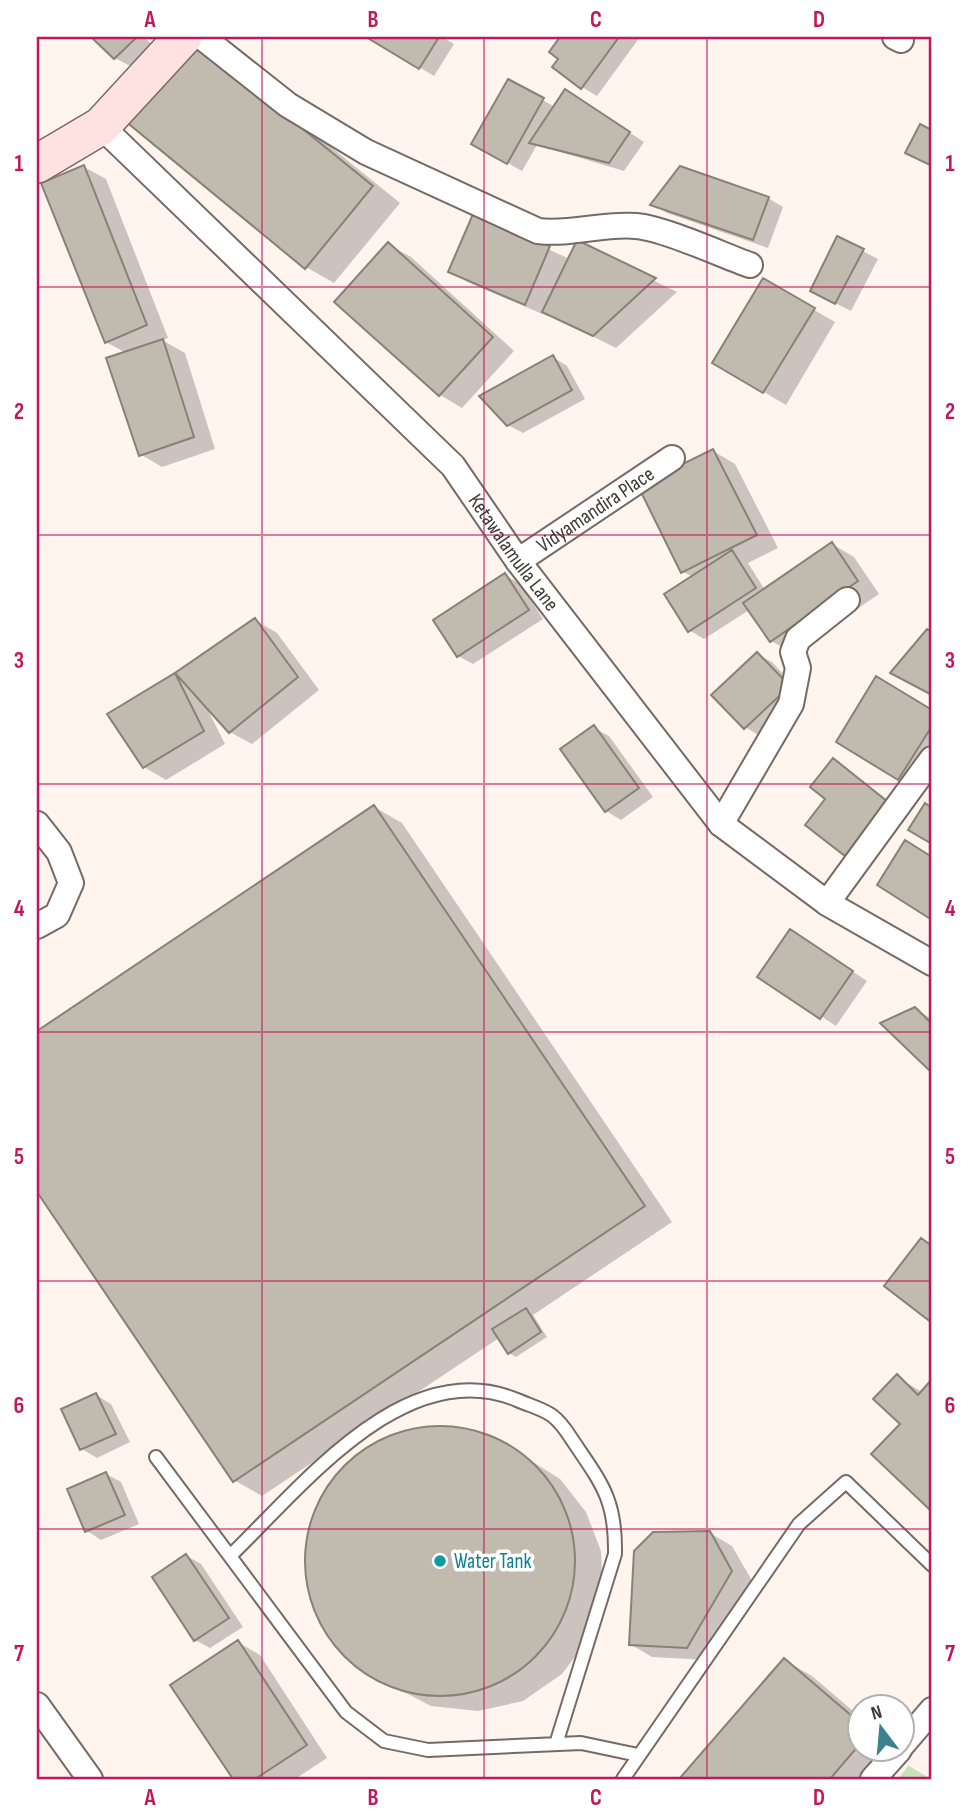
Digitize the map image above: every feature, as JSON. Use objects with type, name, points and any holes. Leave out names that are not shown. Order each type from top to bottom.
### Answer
[{"type":"main road","points":[[37,164],[101,126],[183,37]]},
{"type":"street","points":[[202,37],[288,105],[366,152],[538,231],[562,234],[615,225],[640,226],[750,265]]},
{"type":"street","name":"Ketawalamulla Lane","points":[[101,126],[453,467],[518,561],[721,824],[827,904],[932,962]]},
{"type":"street","name":"Vidyamandira Place","points":[[518,561],[672,458]]},
{"type":"street","points":[[721,824],[791,704],[798,668],[793,652],[798,639],[847,600]]},
{"type":"street","points":[[827,904],[932,759]]},
{"type":"street","points":[[37,824],[59,852],[71,883],[57,915],[37,926]]},
{"type":"street","points":[[37,1704],[90,1779]]},
{"type":"street","points":[[916,1729],[932,1710]]},
{"type":"street","points":[[873,1779],[886,1764]]},
{"type":"lane","points":[[230,1556],[351,1440],[409,1401],[460,1389],[505,1395],[557,1416],[608,1493],[616,1524],[615,1554],[556,1744]]},
{"type":"lane","points":[[156,1457],[346,1712],[384,1741],[428,1751],[581,1743],[638,1755]]},
{"type":"lane","points":[[623,1779],[799,1524],[846,1482],[932,1565]]},
{"type":"green space","points":[[909,1766],[931,1779],[898,1779]]},
{"type":"building","points":[[91,37],[137,37],[114,59]]},
{"type":"building","points":[[366,37],[439,37],[419,69]]},
{"type":"building","points":[[560,37],[619,37],[581,89],[552,67],[558,59],[549,52]]},
{"type":"building","points":[[191,38],[373,186],[305,269],[124,120]]},
{"type":"building","points":[[508,79],[544,98],[507,164],[471,144]]},
{"type":"building","points":[[565,89],[630,132],[609,163],[529,143]]},
{"type":"building","points":[[920,124],[932,130],[932,166],[905,153]]},
{"type":"building","points":[[84,165],[147,325],[105,343],[41,183]]},
{"type":"building","points":[[680,166],[769,197],[753,240],[650,205]]},
{"type":"building","points":[[473,214],[550,246],[525,305],[448,272]]},
{"type":"building","points":[[837,236],[864,249],[835,304],[810,291]]},
{"type":"building","points":[[577,240],[656,278],[593,336],[542,312]]},
{"type":"building","points":[[388,242],[493,337],[439,396],[334,302]]},
{"type":"building","points":[[763,278],[815,308],[763,393],[712,363]]},
{"type":"building","points":[[163,339],[194,437],[139,456],[106,358]]},
{"type":"building","points":[[553,355],[572,390],[507,426],[479,396]]},
{"type":"building","points":[[713,449],[757,535],[681,573],[638,486]]},
{"type":"building","points":[[832,542],[858,581],[770,642],[743,603]]},
{"type":"building","points":[[732,550],[756,588],[688,632],[664,594]]},
{"type":"building","points":[[505,573],[529,610],[457,657],[433,620]]},
{"type":"building","points":[[255,618],[298,677],[229,733],[175,673]]},
{"type":"building","points":[[927,629],[932,632],[932,695],[890,673]]},
{"type":"building","points":[[757,652],[790,686],[744,729],[711,695]]},
{"type":"building","points":[[175,673],[204,731],[143,768],[107,714]]},
{"type":"building","points":[[876,676],[932,710],[932,726],[898,780],[836,742]]},
{"type":"building","points":[[594,725],[639,788],[605,812],[560,749]]},
{"type":"building","points":[[833,758],[888,802],[845,856],[805,825],[825,799],[810,787]]},
{"type":"building","points":[[925,803],[932,808],[932,844],[908,830]]},
{"type":"building","points":[[374,805],[645,1206],[233,1482],[37,1192],[37,1031]]},
{"type":"building","points":[[905,840],[932,857],[932,920],[877,885]]},
{"type":"building","points":[[790,929],[853,971],[820,1019],[757,977]]},
{"type":"building","points":[[915,1007],[932,1024],[932,1073],[880,1023]]},
{"type":"building","points":[[921,1238],[932,1246],[932,1323],[884,1286]]},
{"type":"building","points":[[526,1308],[541,1332],[508,1354],[492,1329]]},
{"type":"building","points":[[897,1374],[918,1395],[932,1379],[932,1505],[929,1509],[871,1454],[900,1424],[873,1399]]},
{"type":"building","points":[[96,1393],[116,1434],[80,1450],[61,1409]]},
{"type":"building","name":"Water Tank","points":[[440,1426],[466,1429],[492,1437],[515,1449],[535,1466],[552,1486],[564,1509],[572,1535],[575,1561],[572,1587],[564,1613],[552,1636],[535,1656],[515,1673],[492,1685],[466,1693],[440,1696],[414,1693],[388,1685],[365,1673],[345,1656],[328,1636],[316,1613],[308,1587],[305,1561],[308,1535],[316,1509],[328,1486],[345,1466],[365,1449],[388,1437],[414,1429]]},
{"type":"building","points":[[106,1472],[125,1515],[85,1532],[67,1489]]},
{"type":"building","points":[[710,1531],[732,1571],[687,1648],[629,1645],[634,1551],[653,1532]]},
{"type":"building","points":[[186,1554],[229,1618],[194,1641],[152,1577]]},
{"type":"building","points":[[238,1640],[307,1745],[255,1779],[233,1779],[170,1685]]},
{"type":"building","points":[[784,1658],[846,1711],[846,1760],[830,1779],[679,1779]]},
{"type":"place","name":"Water Tank","points":[[440,1561]]}]
